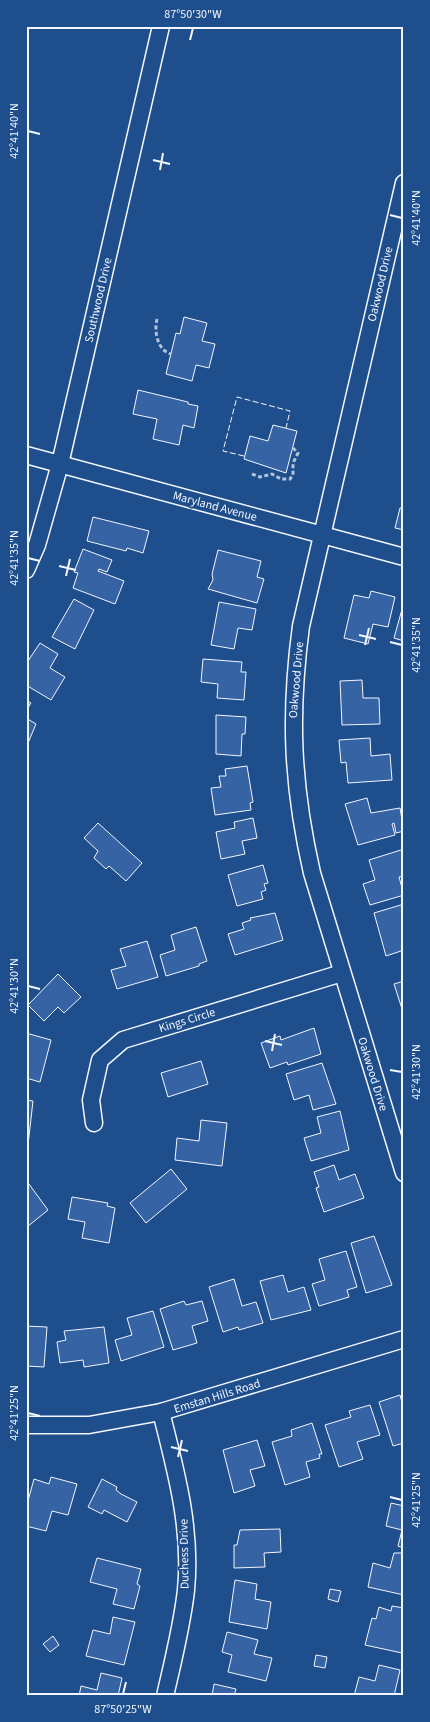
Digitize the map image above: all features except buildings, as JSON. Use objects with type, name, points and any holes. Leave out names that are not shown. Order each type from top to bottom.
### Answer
[{"type":"street","name":"Southwood Drive","points":[[26,570],[37,544],[60,464],[160,26]]},
{"type":"street","name":"Oakwood Drive","points":[[404,183],[301,626],[294,675],[293,735],[294,774],[301,824],[312,873],[404,1173]]},
{"type":"street","name":"Maryland Avenue","points":[[26,455],[404,557]]},
{"type":"street","name":"Kings Circle","points":[[94,1123],[91,1100],[100,1060],[123,1040],[342,973]]},
{"type":"street","name":"Emstan Hills Road","points":[[26,1425],[89,1425],[161,1412],[404,1339]]},
{"type":"street","name":"Duchess Drive","points":[[161,1412],[180,1490],[187,1556],[182,1621],[164,1696]]},
{"type":"path","points":[[157,318],[156,332],[161,346],[171,354]]},
{"type":"path","points":[[252,474],[260,476],[272,474],[281,479],[290,479],[293,475],[293,463],[298,453],[293,448]]},
{"type":"fence","points":[[244,456],[223,451],[237,397],[290,411],[286,428]]}]
